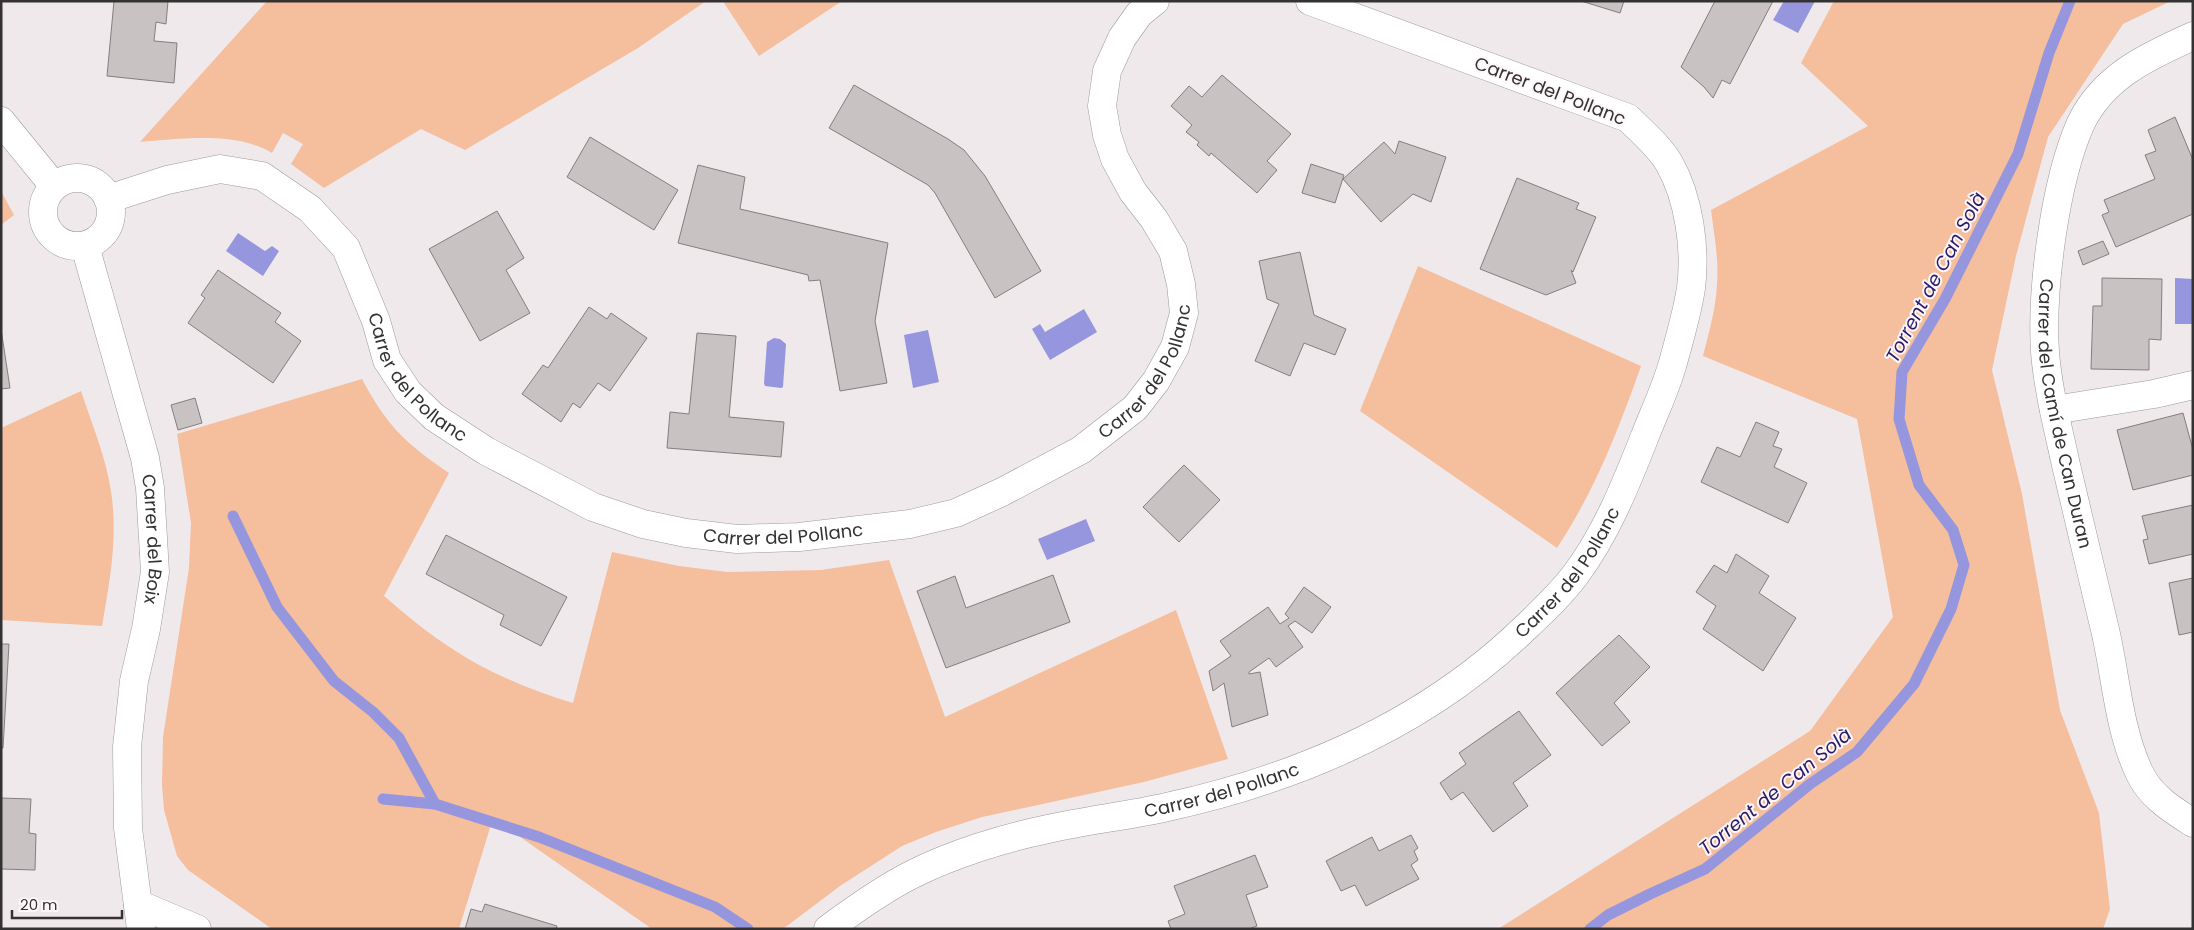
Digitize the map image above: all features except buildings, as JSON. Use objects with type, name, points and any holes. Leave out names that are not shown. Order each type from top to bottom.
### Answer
[{"type":"street","name":"Carrer del Pollanc","points":[[108,199],[167,180],[220,169],[262,176],[310,209],[346,248],[376,321],[387,360],[408,392],[434,417],[486,451],[593,507],[643,524],[737,539],[799,537],[910,524],[956,513],[1081,450],[1135,408],[1156,381],[1175,347],[1184,313],[1181,284],[1173,251],[1154,220],[1133,192],[1115,159],[1107,134],[1102,106],[1107,72],[1122,38],[1139,14],[1155,1]]},
{"type":"street","name":"Carrer del Pollanc","points":[[828,929],[860,906],[914,874],[975,850],[1046,829],[1168,807],[1265,781],[1318,761],[1373,736],[1467,679],[1502,651],[1542,612],[1575,574],[1606,528],[1628,481],[1668,379],[1683,328],[1691,285],[1692,246],[1685,202],[1668,163],[1653,143],[1628,118],[1310,1]]},
{"type":"street","name":"Carrer del Camí de Can Duran","points":[[2193,36],[2135,63],[2117,77],[2100,95],[2081,123],[2062,182],[2048,274],[2045,352],[2054,410],[2132,754],[2139,773],[2156,797],[2193,823]]},
{"type":"street","points":[[1,121],[54,186]]},
{"type":"street","points":[[84,178],[94,182],[103,189],[108,199],[111,211],[110,222],[105,233],[96,241],[85,246],[73,247],[61,243],[51,236],[45,226],[42,216],[47,194],[63,180],[84,178]]},
{"type":"street","name":"Carrer del Boix","points":[[85,246],[145,458],[150,488],[155,572],[146,629],[134,681],[127,746],[128,828],[139,916]]},
{"type":"street","points":[[2054,410],[2154,394],[2193,385]]},
{"type":"street","points":[[139,916],[197,929]]},
{"type":"shaded area","points":[[267,1],[706,1],[638,48],[465,150],[421,129],[324,188],[291,164],[303,144],[283,133],[272,153],[258,146],[225,139],[190,138],[140,142]]},
{"type":"shaded area","points":[[727,1],[842,1],[759,56],[724,3]]},
{"type":"shaded area","points":[[1834,1],[2171,1],[2123,24],[2048,137],[2016,256],[1992,370],[2022,494],[2060,710],[2099,813],[2110,909],[2103,929],[1498,929],[1810,731],[1893,617],[1857,419],[1703,356],[1714,311],[1717,284],[1717,256],[1711,210],[1868,126],[1801,63]]},
{"type":"shaded area","points":[[1,191],[14,215],[1,225]]},
{"type":"shaded area","points":[[1418,266],[1641,366],[1605,460],[1571,526],[1557,548],[1360,411]]},
{"type":"shaded area","points":[[362,379],[380,409],[398,432],[420,452],[449,473],[384,596],[445,644],[512,681],[573,703],[612,552],[679,566],[727,572],[821,570],[889,560],[945,717],[1176,610],[1228,759],[1144,782],[982,817],[936,832],[902,846],[840,886],[783,929],[652,929],[493,818],[459,929],[272,929],[188,870],[177,856],[164,810],[162,785],[163,737],[189,568],[191,523],[177,434]]},
{"type":"shaded area","points":[[81,391],[106,466],[113,508],[112,559],[102,626],[1,620],[1,428]]},
{"type":"water","points":[[1784,1],[1815,1],[1798,33],[1773,20]]},
{"type":"water","points":[[238,233],[265,251],[272,246],[279,251],[263,276],[226,251]]},
{"type":"water","points":[[2175,278],[2193,279],[2193,324],[2175,324]]},
{"type":"water","points":[[1084,309],[1097,332],[1050,360],[1032,329],[1040,324],[1045,332]]},
{"type":"water","points":[[928,330],[939,382],[913,388],[904,335]]},
{"type":"water","points":[[774,338],[780,339],[786,344],[783,387],[781,388],[765,386],[764,383],[767,342]]},
{"type":"water","points":[[1086,519],[1095,541],[1047,560],[1038,539]]},
{"type":"waterway","name":"Torrent de Can Solà","points":[[1590,929],[1608,915],[1705,869],[1810,784],[1857,752],[1914,684],[1951,609],[1964,565],[1953,530],[1919,485],[1899,419],[1902,372],[1945,299],[2018,154],[2049,53],[2070,1]]},
{"type":"waterway","points":[[233,516],[277,607],[334,681],[373,712],[399,738],[435,804]]},
{"type":"waterway","points":[[383,799],[435,804],[539,837],[715,907],[748,929]]}]
